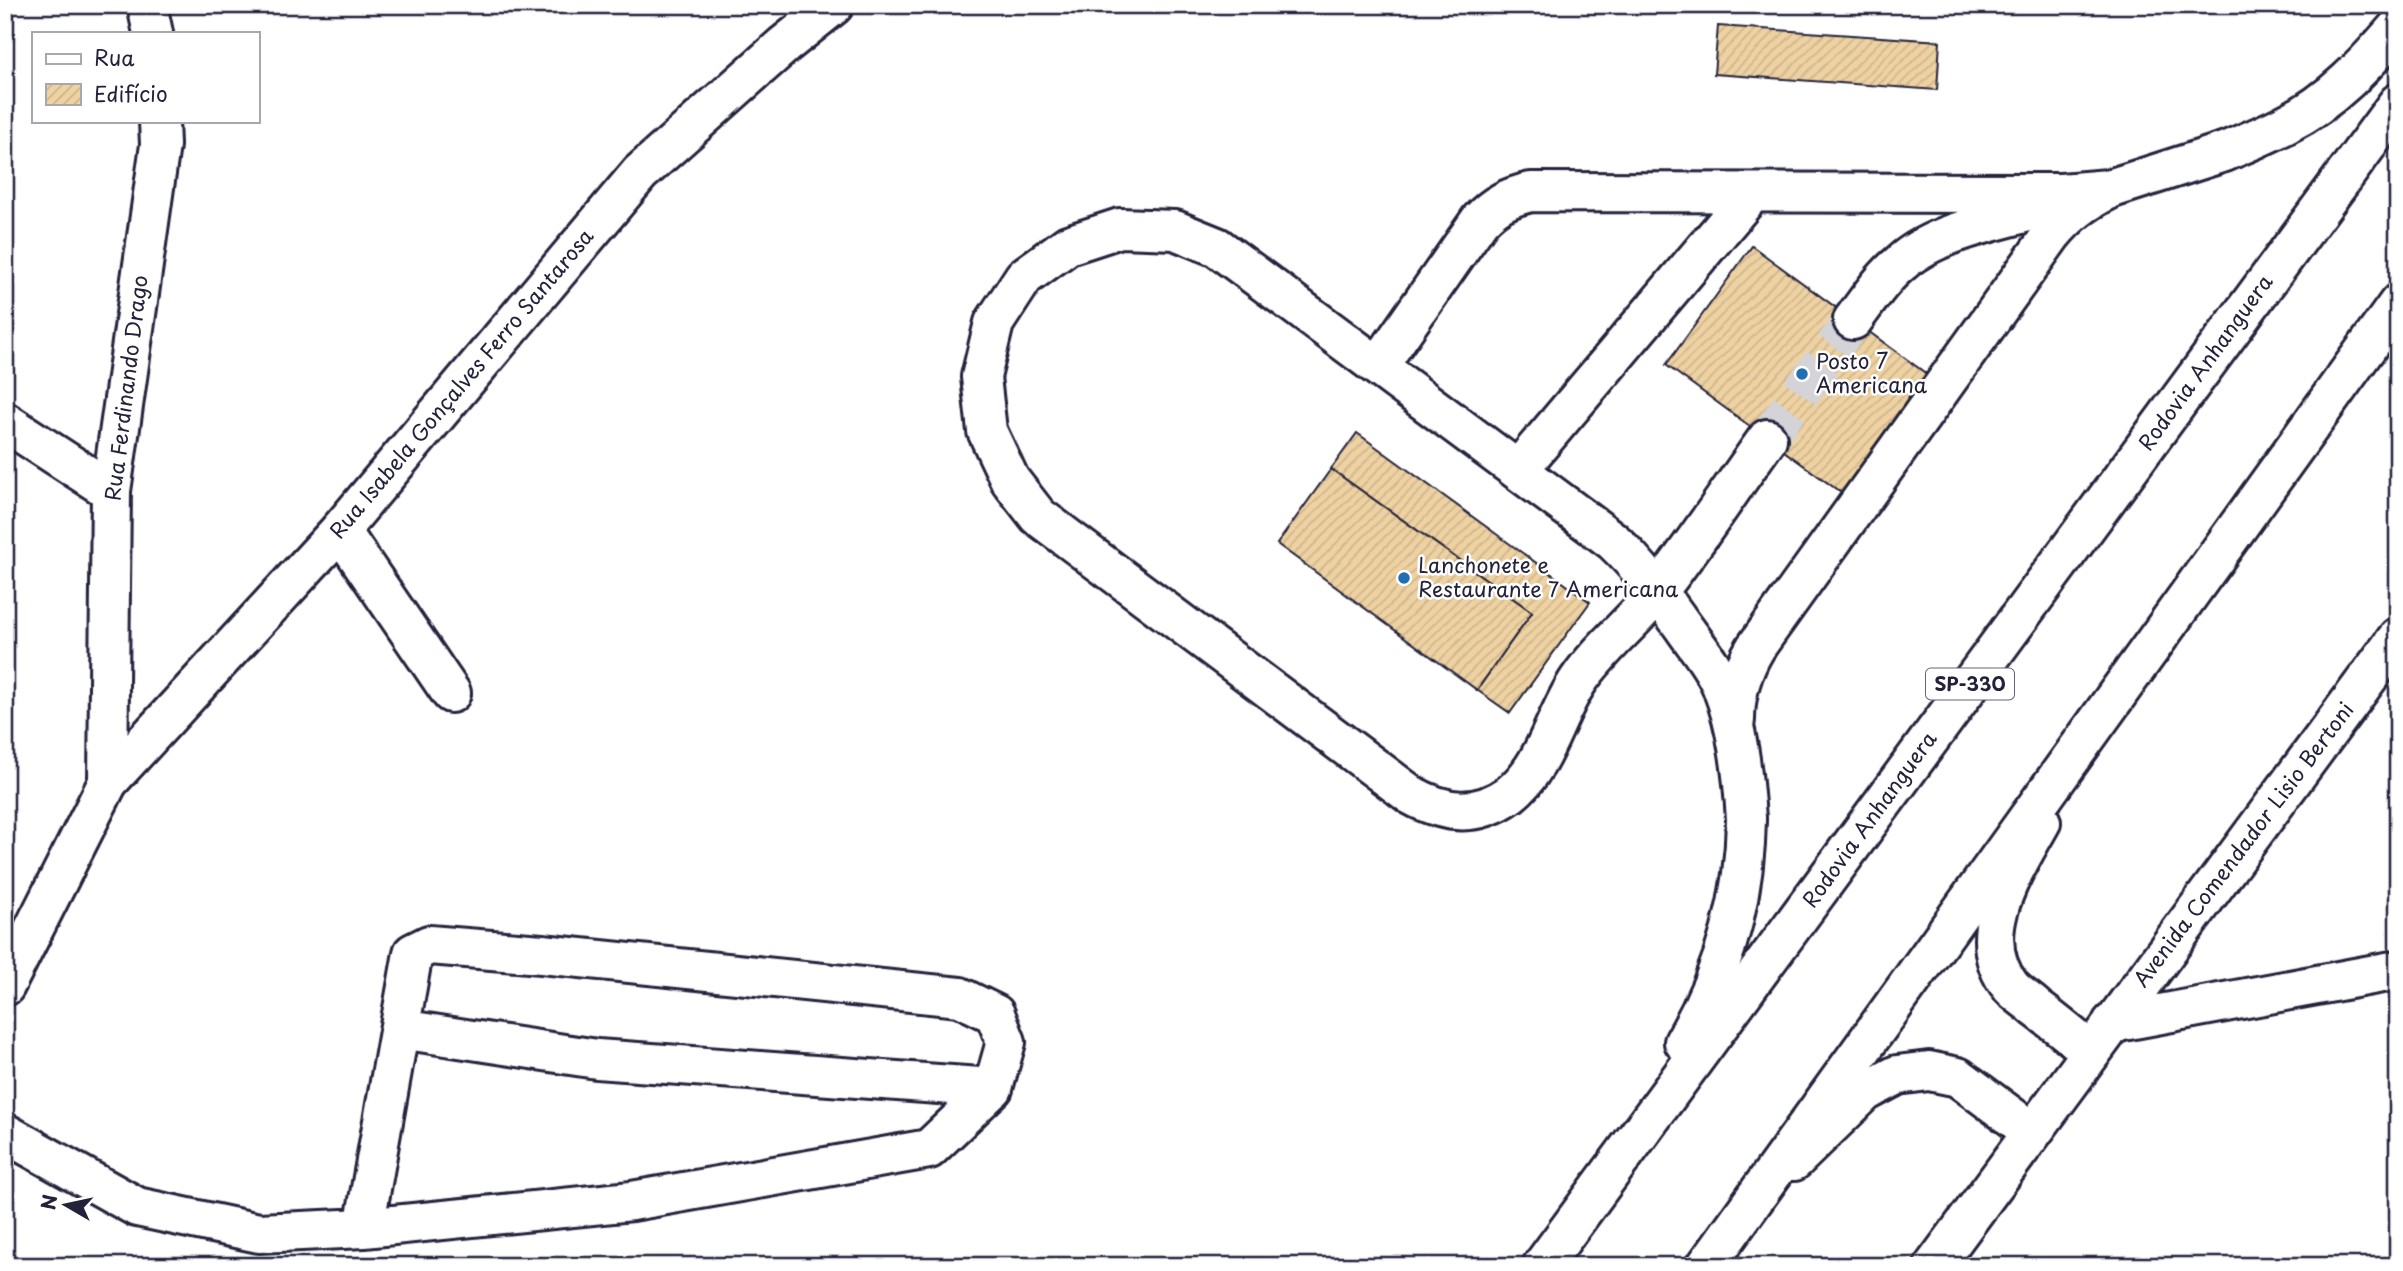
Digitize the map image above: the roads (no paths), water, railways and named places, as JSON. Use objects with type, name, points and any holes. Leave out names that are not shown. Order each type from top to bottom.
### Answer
[{"type":"main road","points":[[147,5],[153,32]]},
{"type":"main road","name":"Rua Isabela Gonçalves Ferro Santarosa","points":[[108,782],[340,530],[640,173],[784,45],[834,5]]},
{"type":"main road","points":[[1853,320],[1889,274],[1928,243],[2224,152],[2291,122],[2333,92],[2374,54],[2398,27]]},
{"type":"main road","name":"Rodovia Anhanguera","points":[[1542,1266],[2398,103]]},
{"type":"main road","name":"Rua Ferdinando Drago","points":[[108,782],[111,491],[160,145],[159,122]]},
{"type":"main road","points":[[1379,365],[1480,220],[1493,206],[1512,196],[1531,192],[2062,193],[2109,189]]},
{"type":"main road","points":[[1735,735],[1735,703],[1741,676],[1756,647],[2052,234],[2084,202],[2109,189]]},
{"type":"main road","points":[[1518,470],[1752,194]]},
{"type":"main road","points":[[1542,1266],[1653,1097],[1697,1020],[1722,961],[1738,908],[1745,860],[1746,819],[1743,778],[1721,683],[1658,591],[1613,541],[1217,247],[1175,230],[1120,228],[1068,244],[1024,278],[994,323],[981,377],[987,431],[1010,480],[1038,516],[1411,795],[1429,805],[1451,812],[1471,811],[1491,804],[1510,793],[1528,775],[1564,705],[1594,659],[1658,591],[1767,439]]},
{"type":"main road","points":[[1706,1266],[2398,303]]},
{"type":"main road","points":[[5,422],[111,491]]},
{"type":"main road","points":[[340,530],[451,693]]},
{"type":"main road","name":"Avenida Comendador Lisio Bertoni","points":[[1934,1266],[2398,637]]},
{"type":"main road","points":[[1698,647],[1729,657],[1744,655],[1756,647]]},
{"type":"main road","points":[[2091,732],[2006,886],[1996,919],[1994,943],[2000,967],[2011,987],[2102,1038],[2398,970]]},
{"type":"main road","points":[[5,986],[108,782]]},
{"type":"main road","points":[[5,1133],[137,1207],[259,1233],[364,1228],[632,1201],[929,1149],[993,1088],[1006,1042],[995,1014],[960,997],[429,945],[413,953],[364,1228]]},
{"type":"main road","points":[[400,1029],[597,1059],[993,1088]]},
{"type":"main road","points":[[1762,1191],[1865,1093],[1896,1074],[1929,1071],[1958,1077],[2032,1132]]},
{"type":"tunnel","points":[[1767,439],[1853,320]]},
{"type":"place","name":"Posto 7 Americana","points":[[1802,374]]},
{"type":"place","name":"Lanchonete e Restaurante 7 Americana","points":[[1404,578]]}]
